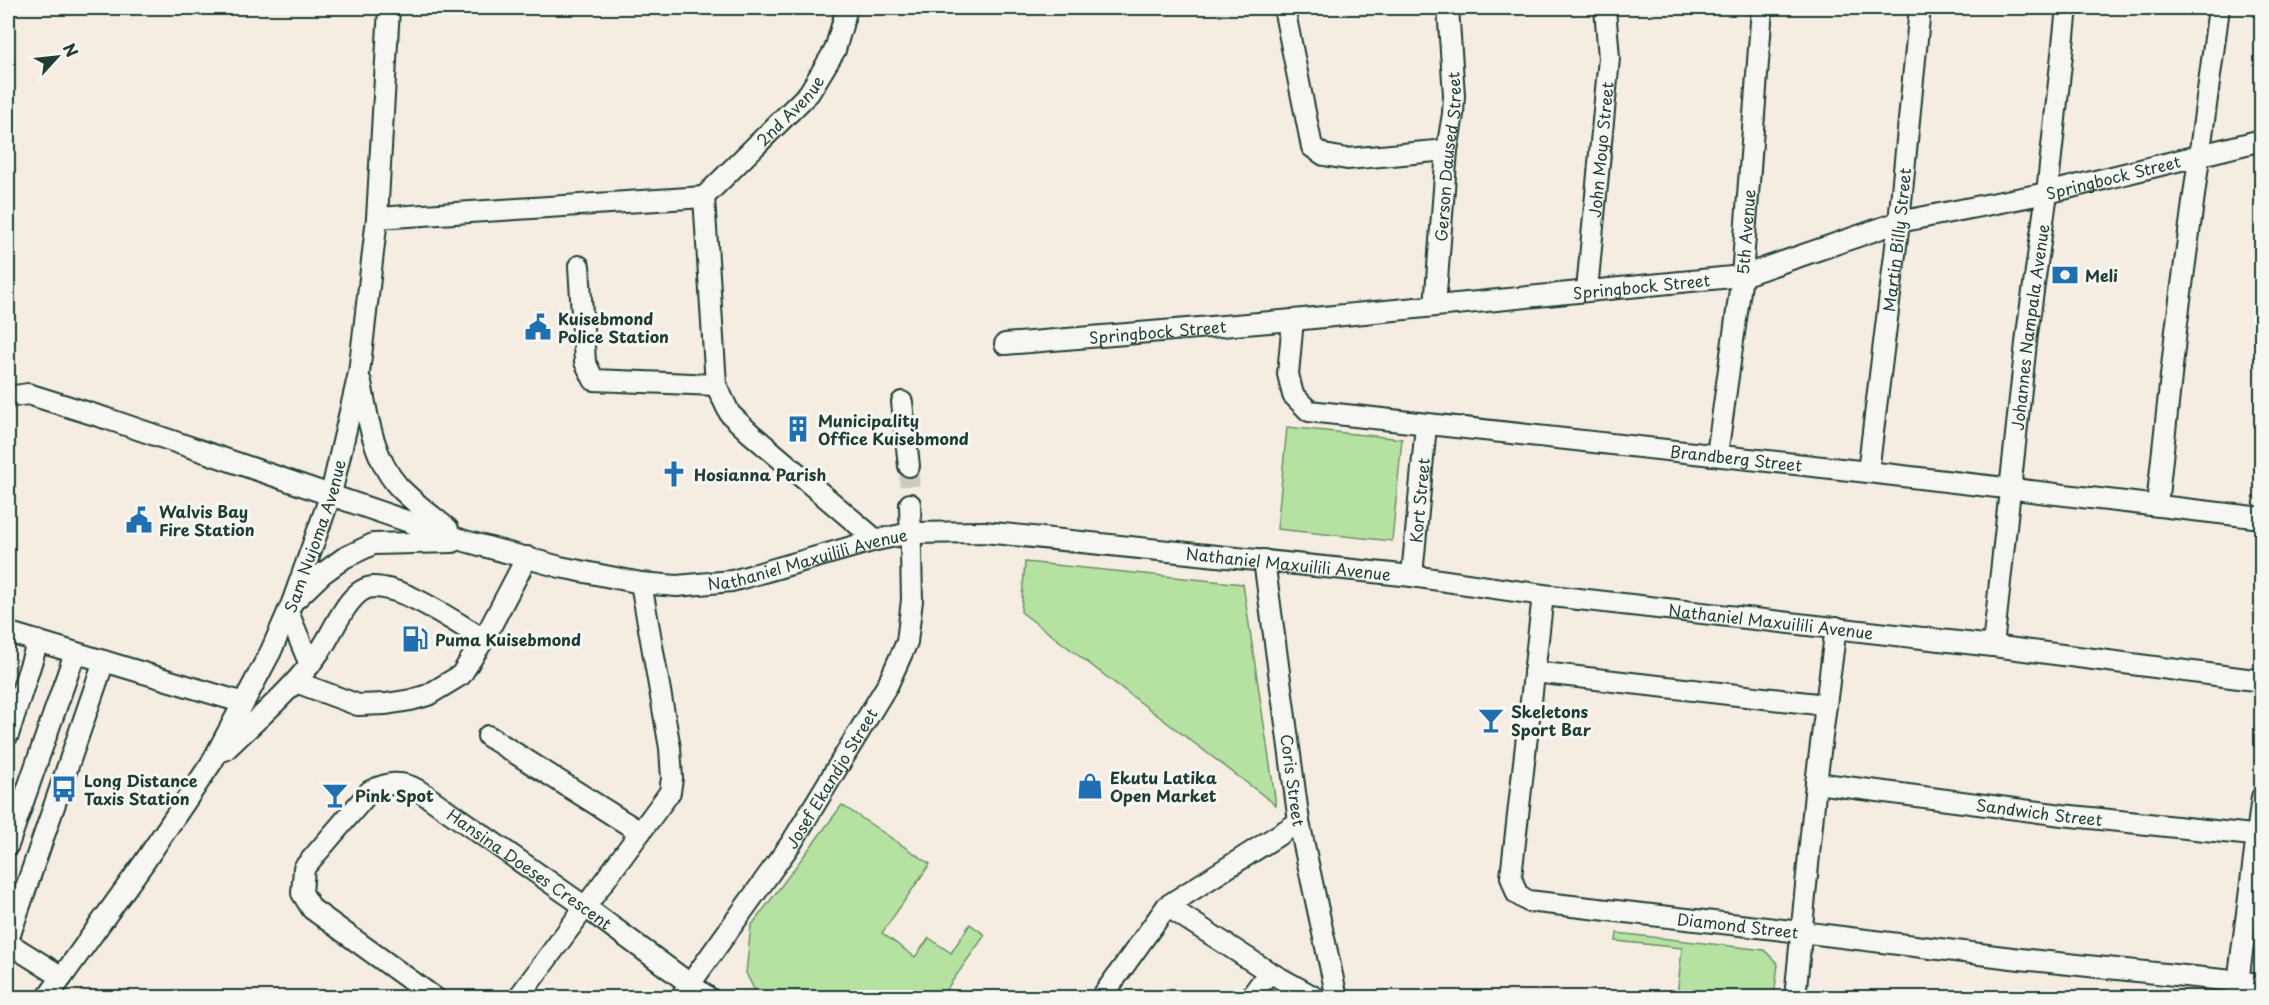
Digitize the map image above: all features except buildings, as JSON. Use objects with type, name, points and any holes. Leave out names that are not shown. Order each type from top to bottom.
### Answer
[{"type":"street","name":"Sam Nujoma Avenue","points":[[47,998],[143,864],[212,762],[271,651],[290,608],[331,494],[359,373],[377,218],[389,8]]},
{"type":"street","name":"2nd Avenue","points":[[704,197],[809,93],[835,50],[847,8]]},
{"type":"street","points":[[1284,8],[1312,147],[1324,155],[1347,159],[1447,150]]},
{"type":"street","name":"Gerson Daused Street","points":[[1435,306],[1447,150],[1454,94],[1448,8]]},
{"type":"street","name":"John Moyo Street","points":[[1587,290],[1609,58],[1605,8]]},
{"type":"street","name":"5th Avenue","points":[[1717,455],[1742,276],[1762,8]]},
{"type":"street","name":"Martin Billy Street","points":[[1868,472],[1899,222],[1920,8]]},
{"type":"street","name":"Johannes Nampala Avenue","points":[[1993,646],[1998,582],[2011,490],[2027,334],[2047,193],[2067,8]]},
{"type":"street","points":[[2157,505],[2176,330],[2218,8]]},
{"type":"street","name":"Springbock Street","points":[[1005,344],[1293,320],[1742,276],[1899,222],[2047,193],[2198,158],[2262,140]]},
{"type":"street","points":[[377,218],[704,197],[716,386],[730,414],[750,434],[876,540]]},
{"type":"street","points":[[579,266],[585,362],[594,380],[716,386]]},
{"type":"street","name":"Brandberg Street","points":[[1293,320],[1288,374],[1293,395],[1309,411],[2262,518]]},
{"type":"street","points":[[359,373],[371,430],[378,451],[397,484],[425,511],[465,541]]},
{"type":"street","name":"Nathaniel Maxuilili Avenue","points":[[8,397],[28,394],[108,418],[465,541],[560,567],[641,583],[677,586],[732,581],[876,540],[911,533],[984,532],[1412,576],[1543,595],[1836,627],[2262,681]]},
{"type":"street","points":[[902,402],[909,466]]},
{"type":"street","name":"Kort Street","points":[[1412,576],[1426,425]]},
{"type":"street","name":"Josef Ekandjo Street","points":[[685,991],[792,842],[888,684],[907,642],[912,600],[910,504]]},
{"type":"street","points":[[310,664],[290,608],[322,574],[344,558],[373,544],[465,541]]},
{"type":"street","points":[[296,682],[358,705],[386,704],[411,700],[428,694],[461,675],[484,639],[527,557]]},
{"type":"street","name":"Coris Street","points":[[1264,560],[1299,822],[1337,998]]},
{"type":"street","points":[[518,998],[670,792],[672,778],[670,748],[641,583]]},
{"type":"street","points":[[212,762],[296,682],[324,646],[351,601],[355,596],[371,587],[399,591],[484,639]]},
{"type":"street","name":"Diamond Street","points":[[1543,595],[1511,877],[1517,894],[1528,901],[2020,959],[2237,989],[2262,984]]},
{"type":"street","points":[[1795,998],[1816,783],[1836,627]]},
{"type":"street","points":[[8,635],[10,633],[38,641],[244,703]]},
{"type":"street","points":[[8,735],[38,641]]},
{"type":"street","points":[[8,845],[75,652]]},
{"type":"street","points":[[62,977],[8,941],[104,661]]},
{"type":"street","points":[[1534,672],[1826,705]]},
{"type":"street","points":[[488,736],[640,832]]},
{"type":"street","name":"Hansina Doeses Crescent","points":[[435,998],[312,909],[302,893],[304,868],[370,791],[385,784],[406,783],[584,906],[685,991],[709,998]]},
{"type":"street","name":"Sandwich Street","points":[[1816,783],[2259,836]]},
{"type":"street","points":[[2237,989],[2259,836],[2262,798]]},
{"type":"street","points":[[1101,998],[1167,906],[1299,822]]},
{"type":"street","points":[[1167,906],[1269,972],[1317,998]]},
{"type":"street","points":[[1250,998],[1269,972]]},
{"type":"street","points":[[1269,972],[1269,998]]},
{"type":"green space","points":[[1287,427],[1402,439],[1392,541],[1277,529]]},
{"type":"green space","points":[[1025,562],[1243,584],[1276,805],[1021,612]]},
{"type":"green space","points":[[842,805],[930,864],[882,933],[915,957],[929,938],[951,953],[970,924],[985,935],[941,997],[758,997],[746,973],[751,926]]},
{"type":"green space","points":[[1617,933],[1764,950],[1778,964],[1774,997],[1677,997],[1682,948],[1616,941]]},
{"type":"tunnel","points":[[909,466],[910,504]]},
{"type":"place","name":"Meli","points":[[2065,275]]},
{"type":"place","name":"Kuisebmond Police Station","points":[[538,327]]},
{"type":"place","name":"Municipality Office Kuisebmond","points":[[798,429]]},
{"type":"place","name":"Hosianna Parish","points":[[674,474]]},
{"type":"place","name":"Walvis Bay Fire Station","points":[[139,520]]},
{"type":"place","name":"Puma Kuisebmond","points":[[415,639]]},
{"type":"place","name":"Skeletons Sport Bar","points":[[1491,720]]},
{"type":"place","name":"Ekutu Latika Open Market","points":[[1090,786]]},
{"type":"place","name":"Long Distance Taxis Station","points":[[64,789]]},
{"type":"place","name":"Pink Spot","points":[[335,795]]}]
